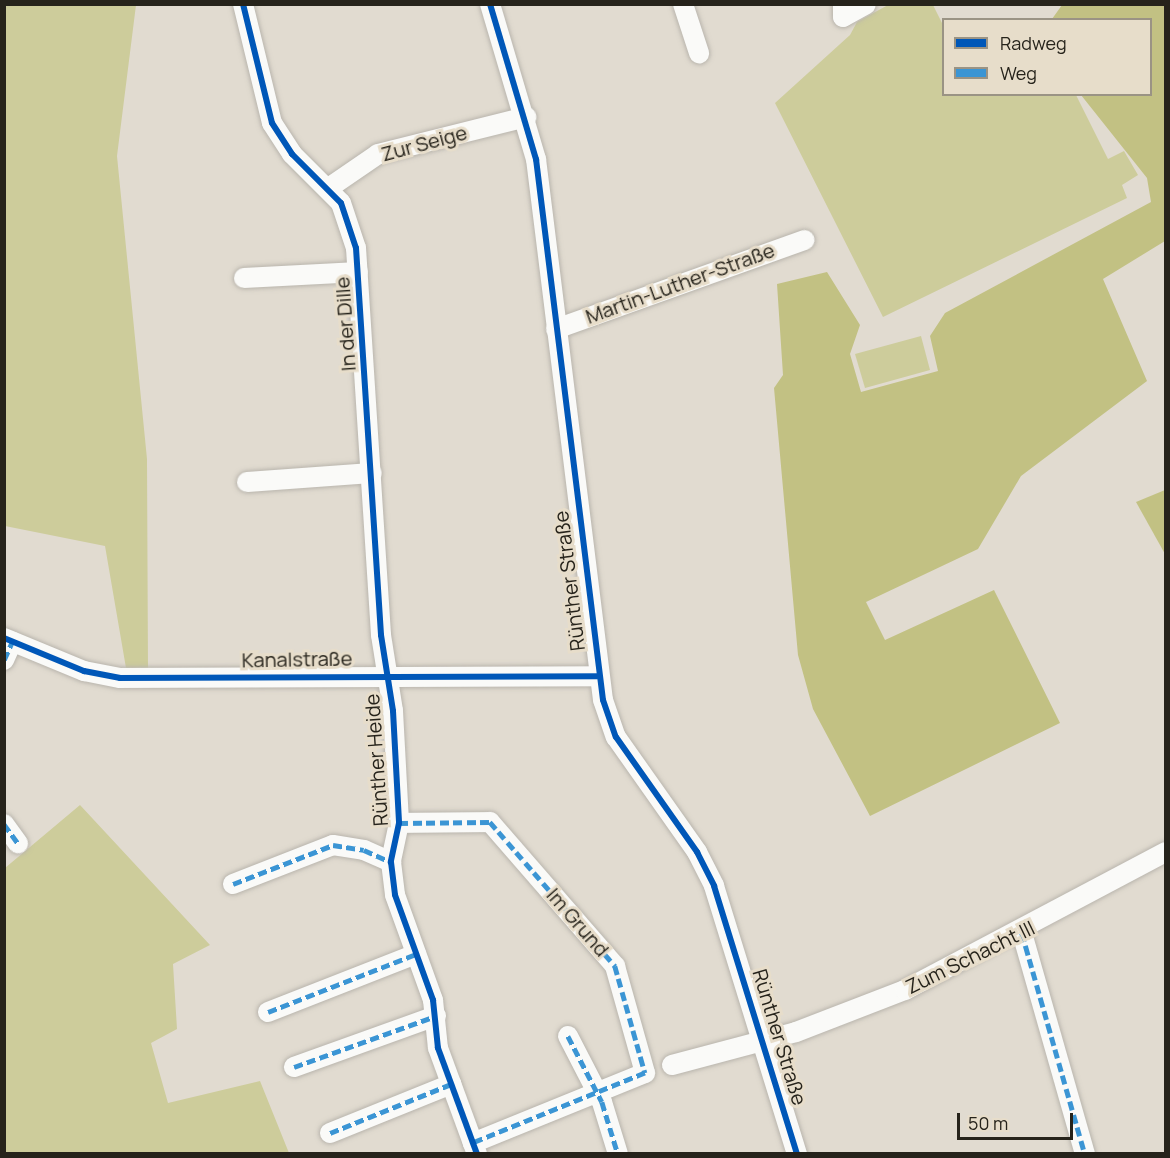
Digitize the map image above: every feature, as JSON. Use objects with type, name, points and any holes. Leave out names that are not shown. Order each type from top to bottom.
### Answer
[{"type":"street","name":"In der Dille","points":[[243,4],[272,123],[292,154],[330,188],[350,224],[358,272],[385,674]]},
{"type":"street","name":"Rünther Straße","points":[[490,4],[526,117],[556,329],[597,676],[616,737],[697,852],[714,886],[764,1040],[797,1154]]},
{"type":"street","points":[[683,4],[699,53]]},
{"type":"street","points":[[843,4],[843,17],[866,4]]},
{"type":"street","name":"Zur Seige","points":[[330,188],[378,154],[526,117]]},
{"type":"street","name":"Martin-Luther-Straße","points":[[556,329],[805,240]]},
{"type":"street","name":"In der Dille","points":[[244,278],[358,272]]},
{"type":"street","points":[[247,482],[372,473]]},
{"type":"street","name":"Kanalstraße","points":[[7,647],[84,671],[120,678],[385,674],[597,676]]},
{"type":"street","name":"Rünther Heide","points":[[385,674],[393,711],[399,823],[391,862],[395,895],[436,1016],[438,1048],[475,1148]]},
{"type":"street","name":"Im Grund","points":[[399,823],[490,822],[615,966],[645,1073],[594,1092],[475,1148]]},
{"type":"street","points":[[4,824],[18,843]]},
{"type":"street","name":"Rünther Heide","points":[[233,884],[333,845],[364,850],[391,862]]},
{"type":"street","name":"Zum Schacht III","points":[[764,1040],[905,990],[1022,933],[1166,852]]},
{"type":"street","points":[[1022,933],[1085,1154]]},
{"type":"street","points":[[268,1012],[416,954]]},
{"type":"street","points":[[294,1067],[436,1016]]},
{"type":"street","points":[[568,1036],[594,1092],[618,1154]]},
{"type":"street","points":[[672,1065],[764,1040]]},
{"type":"street","points":[[330,1133],[451,1084]]},
{"type":"shaded area","points":[[5,5],[136,5],[117,156],[147,459],[148,669],[126,668],[105,546],[5,526]]},
{"type":"shaded area","points":[[888,5],[933,5],[942,23],[942,96],[1076,96],[1108,159],[1124,151],[1138,175],[1122,185],[1127,198],[883,317],[775,103],[850,35],[857,22]]},
{"type":"shaded area","points":[[1062,5],[1165,5],[1165,241],[1103,279],[1147,381],[1021,476],[978,549],[866,602],[885,640],[994,590],[1060,723],[870,816],[813,709],[798,655],[774,388],[783,375],[777,284],[827,272],[860,325],[850,354],[861,392],[938,371],[930,336],[945,313],[1151,202],[1147,178],[1082,96],[1152,96],[1152,18],[1053,18]]},
{"type":"shaded area","points":[[921,336],[930,370],[865,388],[855,354]]},
{"type":"shaded area","points":[[1165,490],[1165,554],[1136,502]]},
{"type":"shaded area","points":[[80,805],[210,945],[173,964],[177,1029],[151,1043],[168,1103],[260,1081],[289,1153],[5,1153],[5,868]]},
{"type":"marked path","points":[[4,660],[12,642]]},
{"type":"marked path","points":[[399,823],[490,822],[615,966],[645,1073],[473,1143]]},
{"type":"marked path","points":[[4,824],[18,843]]},
{"type":"marked path","points":[[233,884],[333,845],[364,850],[391,862]]},
{"type":"marked path","points":[[1022,933],[1085,1154]]},
{"type":"marked path","points":[[268,1012],[416,954]]},
{"type":"marked path","points":[[294,1067],[436,1016]]},
{"type":"marked path","points":[[568,1036],[602,1102],[618,1154]]},
{"type":"marked path","points":[[330,1133],[451,1084]]},
{"type":"cycle path","points":[[243,4],[272,123],[292,154],[341,203],[356,248],[381,635],[393,711],[399,823],[391,862],[395,895],[433,1000],[438,1048],[477,1154]]},
{"type":"cycle path","points":[[490,4],[536,159],[603,700],[616,737],[697,852],[714,886],[797,1154]]},
{"type":"cycle path","points":[[4,638],[84,671],[120,678],[597,676]]}]
